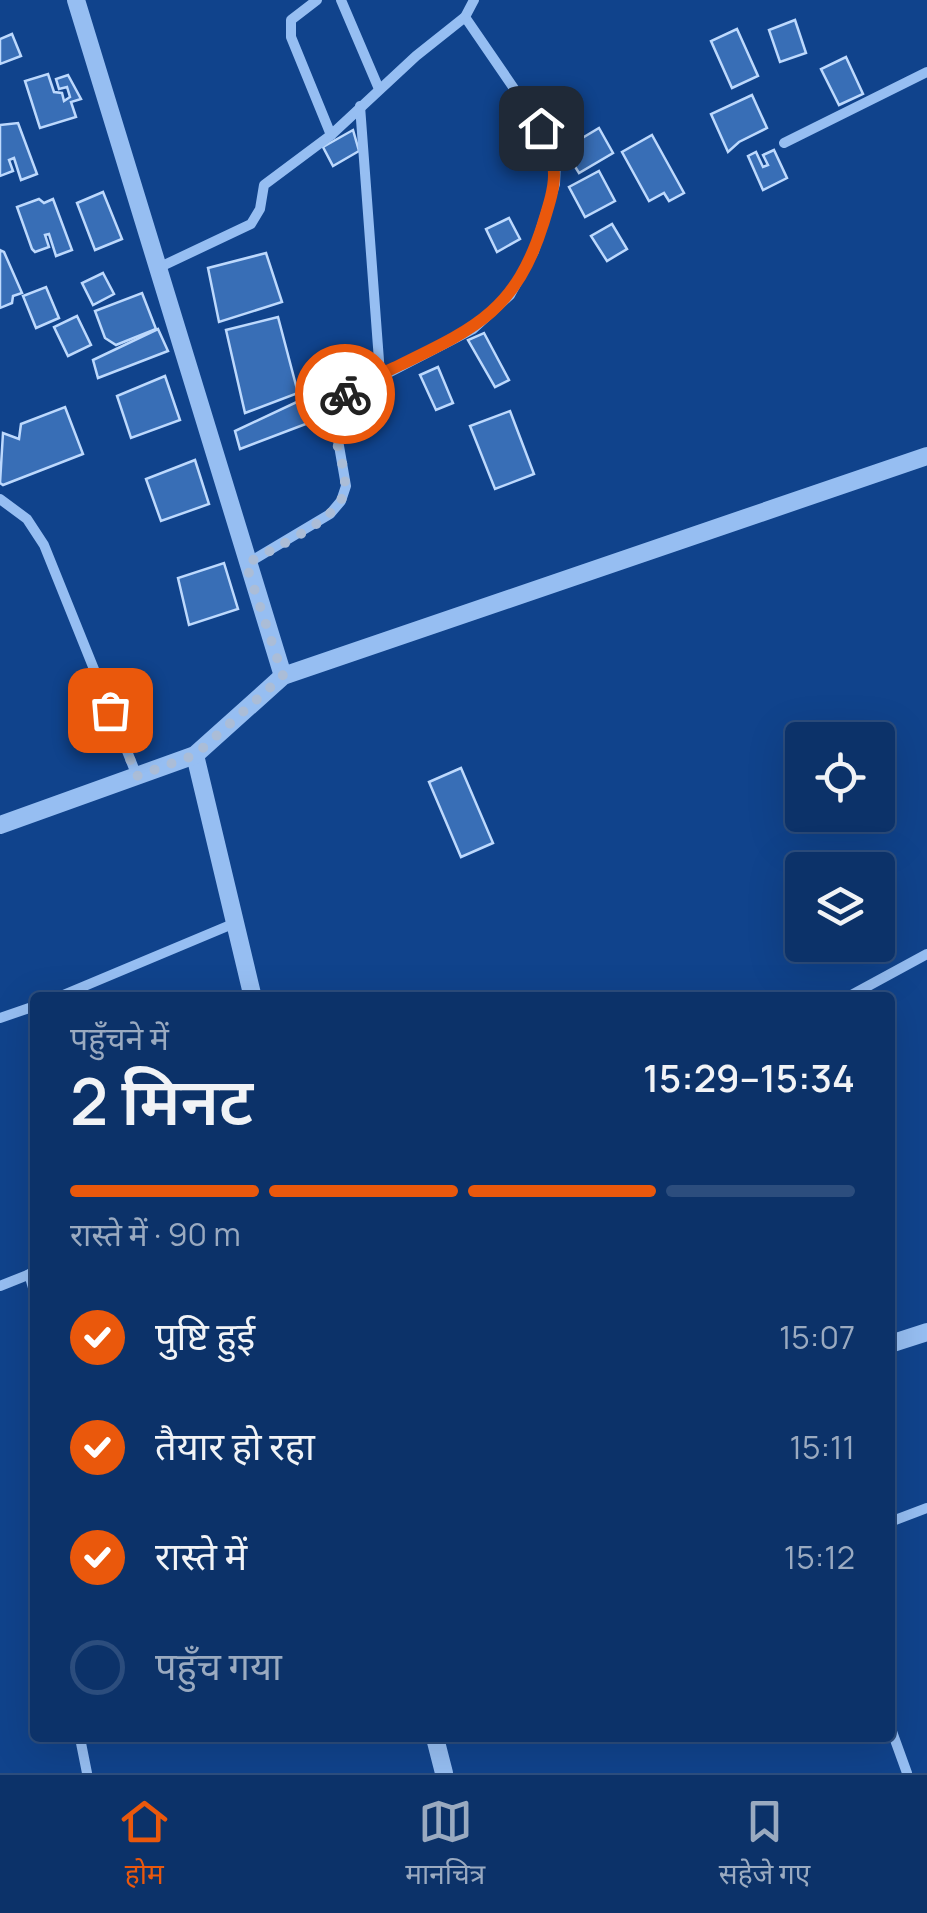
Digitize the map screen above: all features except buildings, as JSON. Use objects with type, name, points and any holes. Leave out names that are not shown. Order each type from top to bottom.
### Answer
[{"type":"street","points":[[76,0],[283,676]]},
{"type":"street","points":[[316,0],[290,20],[291,36],[330,135]]},
{"type":"street","points":[[341,0],[379,89]]},
{"type":"street","points":[[158,268],[251,224],[260,210],[264,185],[330,135],[465,17],[474,0]]},
{"type":"street","points":[[246,564],[330,514],[341,500],[346,486],[334,417],[338,399],[473,329],[510,295],[534,251],[556,184],[556,160],[541,128],[465,17]]},
{"type":"street","points":[[784,142],[927,72]]},
{"type":"street","points":[[360,106],[380,374]]},
{"type":"street","points":[[0,825],[195,755],[283,676],[927,456]]},
{"type":"street","points":[[0,499],[27,520],[44,545],[137,776]]},
{"type":"street","points":[[195,755],[252,992]]},
{"type":"street","points":[[70,992],[235,923]]},
{"type":"street","points":[[857,992],[927,954]]},
{"type":"street","points":[[0,1018],[30,1008]]},
{"type":"street","points":[[0,1286],[30,1274]]},
{"type":"street","points":[[895,1342],[927,1332]]},
{"type":"street","points":[[895,1520],[927,1508]]},
{"type":"street","points":[[895,1740],[907,1773]]},
{"type":"street","points":[[81,1742],[86,1773]]},
{"type":"street","points":[[436,1742],[444,1773]]},
{"type":"way so far","points":[[110,710],[137,776],[195,755],[283,676],[246,564],[330,514],[341,500],[346,486],[334,417],[338,399],[345,394]]},
{"type":"route","points":[[345,394],[473,329],[510,295],[534,251],[556,184],[556,160],[541,128]]}]
